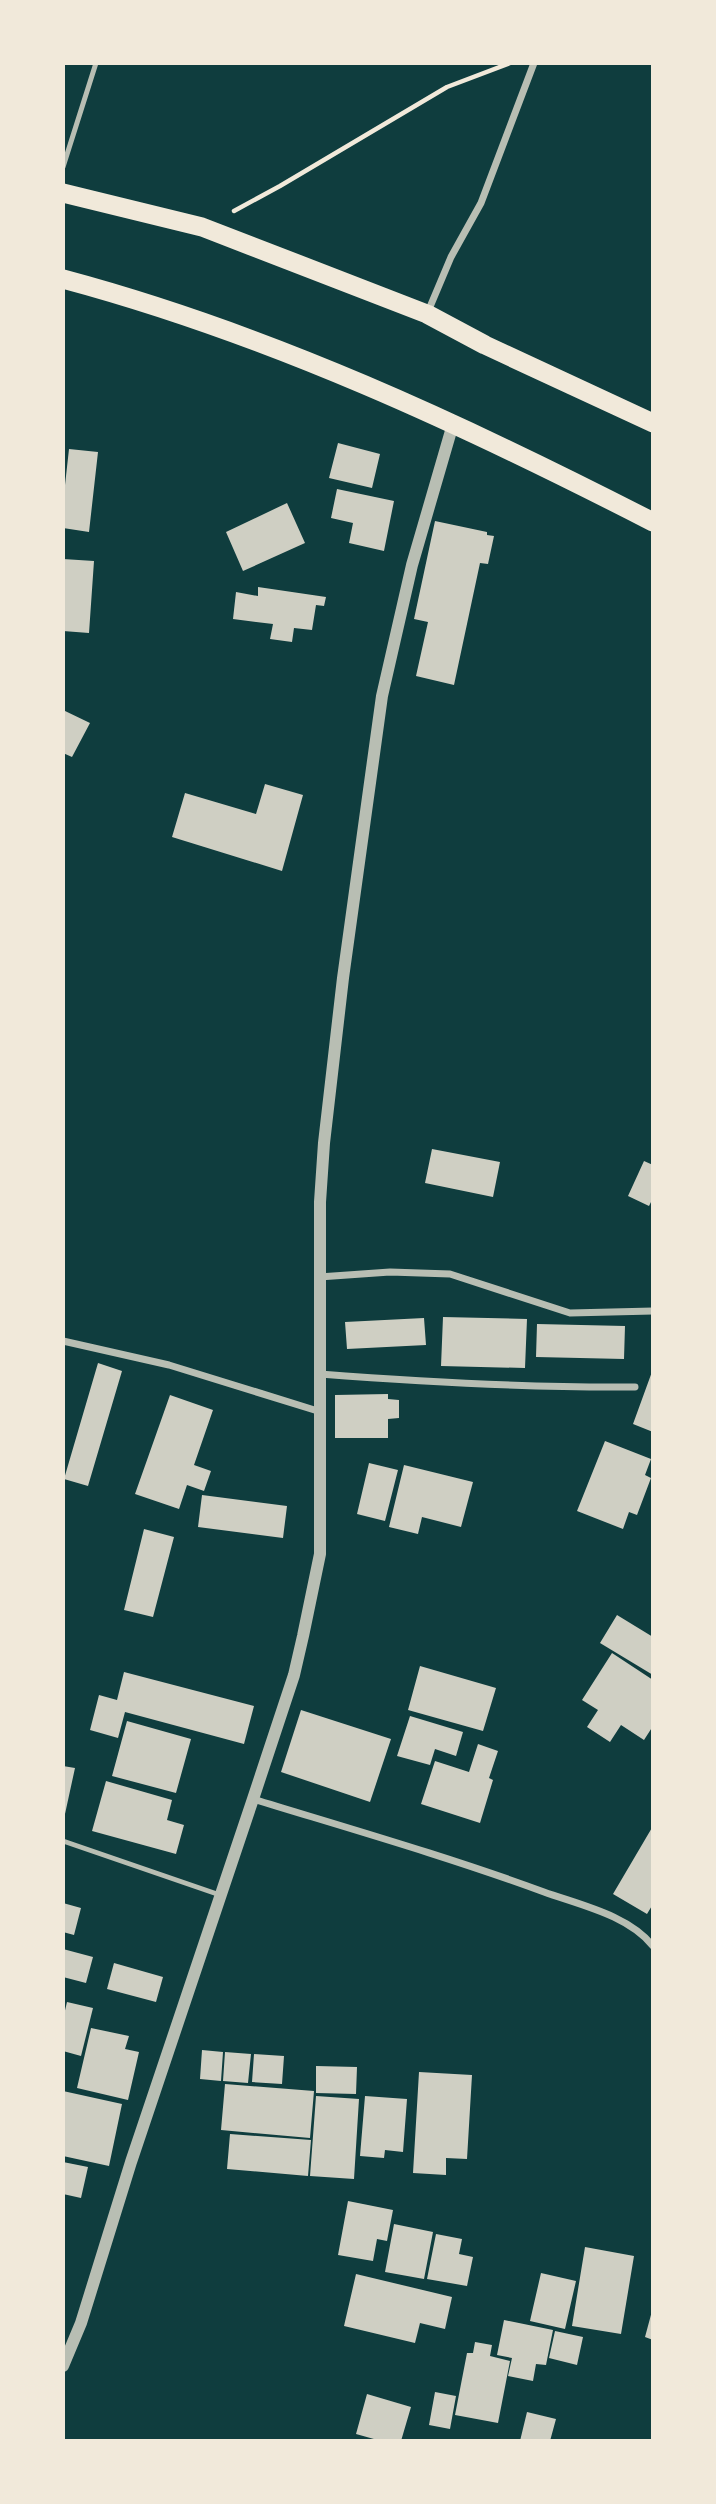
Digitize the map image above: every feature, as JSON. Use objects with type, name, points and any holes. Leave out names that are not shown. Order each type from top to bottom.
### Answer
[{"type":"highway","points":[[63,193],[202,227],[427,314],[485,345],[653,423]]},
{"type":"highway","points":[[63,279],[139,300],[354,380],[453,424],[653,522]]},
{"type":"street","points":[[427,314],[451,257],[481,204],[534,63]]},
{"type":"street","points":[[63,2366],[81,2323],[131,2162],[294,1675],[320,1554],[320,1202],[343,978],[382,696],[412,565],[453,424]]},
{"type":"street","points":[[318,1277],[390,1272],[450,1274],[570,1313],[653,1311]]},
{"type":"street","points":[[63,1341],[169,1365],[321,1412]]},
{"type":"street","points":[[320,1374],[419,1382],[569,1388],[635,1387]]},
{"type":"street","points":[[253,1799],[479,1868],[599,1912],[633,1928],[653,1946]]},
{"type":"lane","points":[[63,167],[96,63]]},
{"type":"lane","points":[[63,1841],[220,1895]]},
{"type":"path","points":[[202,227],[281,186],[447,87],[510,63]]},
{"type":"building","points":[[338,443],[380,454],[372,488],[329,478]]},
{"type":"building","points":[[69,449],[98,452],[89,532],[63,528]]},
{"type":"building","points":[[337,489],[394,501],[384,551],[349,543],[353,523],[331,518]]},
{"type":"building","points":[[287,503],[305,543],[243,571],[226,532]]},
{"type":"building","points":[[435,521],[487,532],[487,535],[494,536],[488,564],[480,563],[454,685],[416,676],[428,622],[414,619]]},
{"type":"building","points":[[63,559],[94,561],[89,633],[63,631]]},
{"type":"building","points":[[258,587],[326,597],[324,606],[316,605],[312,630],[294,628],[292,642],[270,639],[273,624],[233,619],[236,592],[258,596]]},
{"type":"building","points":[[63,710],[90,723],[72,757],[63,753]]},
{"type":"building","points":[[265,784],[303,795],[282,871],[172,837],[185,793],[256,814]]},
{"type":"building","points":[[432,1149],[500,1162],[493,1197],[425,1183]]},
{"type":"building","points":[[644,1161],[653,1165],[653,1198],[649,1206],[628,1196]]},
{"type":"building","points":[[443,1317],[527,1319],[525,1368],[441,1366]]},
{"type":"building","points":[[424,1318],[426,1345],[347,1349],[345,1322]]},
{"type":"building","points":[[537,1324],[625,1326],[624,1359],[536,1357]]},
{"type":"building","points":[[98,1363],[122,1371],[88,1486],[64,1479]]},
{"type":"building","points":[[653,1369],[653,1432],[633,1424]]},
{"type":"building","points":[[388,1394],[388,1399],[399,1400],[399,1418],[388,1419],[388,1438],[335,1438],[335,1395]]},
{"type":"building","points":[[170,1395],[213,1410],[194,1465],[211,1471],[204,1491],[187,1485],[179,1509],[135,1494]]},
{"type":"building","points":[[605,1441],[651,1459],[645,1475],[651,1478],[637,1515],[629,1512],[623,1529],[577,1511]]},
{"type":"building","points":[[369,1463],[398,1470],[385,1521],[357,1514]]},
{"type":"building","points":[[404,1465],[473,1482],[461,1527],[422,1517],[418,1534],[389,1527]]},
{"type":"building","points":[[202,1495],[287,1506],[283,1538],[198,1527]]},
{"type":"building","points":[[144,1529],[174,1537],[153,1617],[124,1610]]},
{"type":"building","points":[[617,1615],[653,1637],[653,1675],[600,1643]]},
{"type":"building","points":[[612,1653],[653,1680],[653,1726],[644,1740],[621,1725],[610,1742],[587,1727],[598,1710],[582,1700]]},
{"type":"building","points":[[420,1666],[496,1688],[483,1731],[408,1710]]},
{"type":"building","points":[[124,1672],[254,1706],[244,1744],[125,1712],[118,1738],[90,1730],[99,1695],[117,1700]]},
{"type":"building","points":[[301,1710],[391,1739],[370,1802],[281,1772]]},
{"type":"building","points":[[410,1716],[463,1732],[456,1756],[435,1749],[430,1765],[397,1756]]},
{"type":"building","points":[[127,1721],[191,1739],[176,1793],[112,1776]]},
{"type":"building","points":[[478,1744],[498,1751],[489,1778],[493,1780],[480,1823],[421,1804],[435,1761],[469,1772]]},
{"type":"building","points":[[63,1766],[75,1768],[65,1814],[63,1814]]},
{"type":"building","points":[[106,1781],[172,1800],[167,1820],[184,1825],[176,1854],[92,1831]]},
{"type":"building","points":[[653,1826],[653,1904],[647,1914],[613,1894]]},
{"type":"building","points":[[63,1903],[81,1908],[74,1935],[63,1932]]},
{"type":"building","points":[[63,1949],[93,1957],[86,1983],[63,1977]]},
{"type":"building","points":[[114,1963],[163,1977],[156,2002],[107,1989]]},
{"type":"building","points":[[67,2002],[93,2008],[81,2056],[63,2051],[63,2019]]},
{"type":"building","points":[[91,2028],[129,2036],[125,2049],[139,2052],[128,2100],[77,2088]]},
{"type":"building","points":[[202,2050],[223,2052],[221,2081],[200,2079]]},
{"type":"building","points":[[225,2052],[251,2054],[248,2083],[223,2081]]},
{"type":"building","points":[[254,2054],[284,2056],[282,2084],[252,2082]]},
{"type":"building","points":[[316,2066],[357,2067],[356,2094],[316,2093]]},
{"type":"building","points":[[419,2072],[472,2075],[467,2159],[446,2158],[446,2175],[413,2173]]},
{"type":"building","points":[[225,2084],[314,2091],[310,2138],[221,2130]]},
{"type":"building","points":[[63,2091],[122,2104],[109,2166],[63,2156]]},
{"type":"building","points":[[316,2096],[359,2099],[354,2179],[310,2176]]},
{"type":"building","points":[[365,2096],[407,2099],[403,2152],[385,2150],[384,2158],[360,2156]]},
{"type":"building","points":[[230,2134],[311,2140],[308,2176],[227,2169]]},
{"type":"building","points":[[63,2162],[88,2167],[81,2198],[63,2194]]},
{"type":"building","points":[[348,2201],[393,2210],[387,2241],[377,2239],[373,2261],[338,2255]]},
{"type":"building","points":[[394,2224],[433,2232],[424,2279],[385,2272]]},
{"type":"building","points":[[436,2234],[462,2239],[459,2254],[473,2257],[467,2286],[427,2279]]},
{"type":"building","points":[[585,2247],[634,2256],[621,2334],[572,2326]]},
{"type":"building","points":[[541,2273],[576,2281],[565,2329],[530,2321]]},
{"type":"building","points":[[356,2274],[452,2297],[445,2329],[420,2323],[415,2343],[344,2326]]},
{"type":"building","points":[[653,2311],[653,2340],[645,2337]]},
{"type":"building","points":[[504,2320],[553,2330],[546,2365],[536,2364],[533,2381],[508,2376],[512,2358],[497,2355]]},
{"type":"building","points":[[555,2331],[583,2337],[577,2365],[549,2358]]},
{"type":"building","points":[[475,2342],[492,2345],[490,2356],[510,2361],[498,2423],[455,2415],[467,2353],[473,2353]]},
{"type":"building","points":[[435,2392],[456,2396],[450,2429],[429,2425]]},
{"type":"building","points":[[367,2394],[411,2407],[401,2441],[381,2441],[356,2434]]},
{"type":"building","points":[[527,2412],[556,2419],[550,2441],[520,2441]]}]
